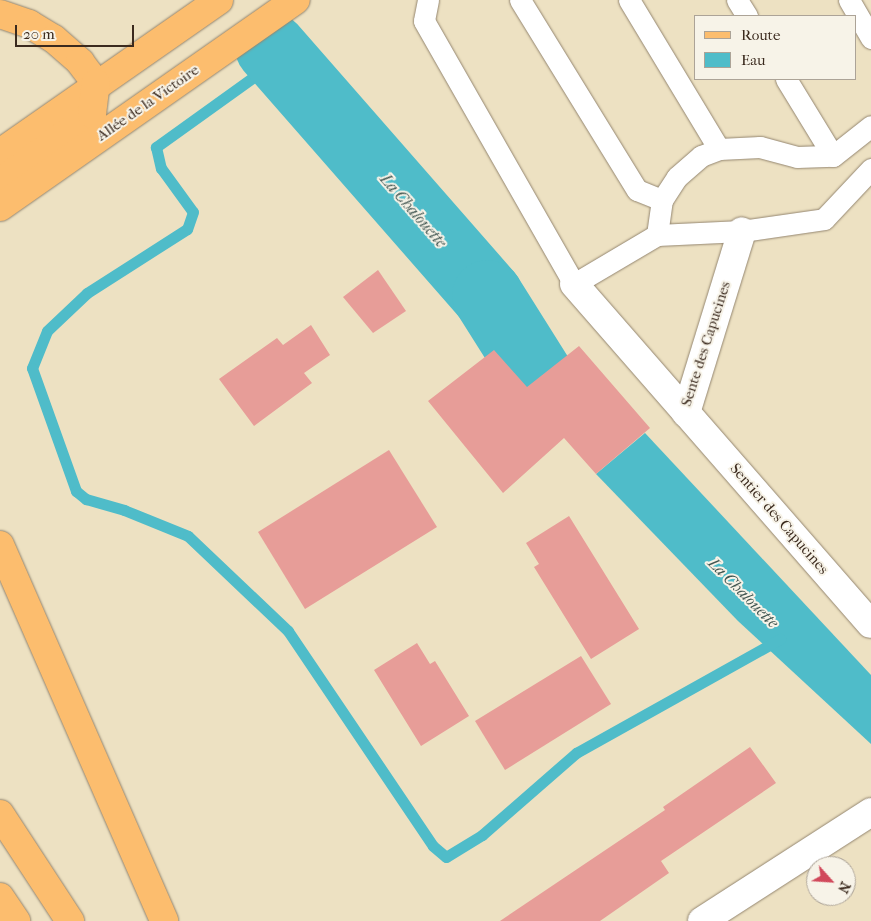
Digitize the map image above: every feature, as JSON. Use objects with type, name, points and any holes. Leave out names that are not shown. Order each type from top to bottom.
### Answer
[{"type":"main road","points":[[0,153],[96,83],[219,0]]},
{"type":"main road","name":"Allée de la Victoire","points":[[0,207],[296,0]]},
{"type":"main road","points":[[0,14],[29,24],[54,39],[80,62],[96,83]]},
{"type":"main road","name":"Allée de la Victoire","points":[[0,189],[7,177],[92,114],[96,83]]},
{"type":"main road","points":[[0,545],[164,921]]},
{"type":"main road","points":[[0,814],[70,921]]},
{"type":"main road","points":[[0,897],[16,921]]},
{"type":"street","name":"Sente des Capucines","points":[[686,414],[742,231]]},
{"type":"street","name":"Sente des Capucines","points":[[574,284],[686,414]]},
{"type":"street","name":"Sentier des Capucines","points":[[686,414],[871,624]]},
{"type":"street","points":[[702,921],[871,812]]},
{"type":"lane","points":[[428,0],[424,21],[574,284],[657,235],[742,231],[824,219],[871,169]]},
{"type":"lane","points":[[520,0],[637,190],[662,200]]},
{"type":"lane","points":[[629,0],[719,149]]},
{"type":"lane","points":[[737,0],[746,15]]},
{"type":"lane","points":[[849,0],[871,38]]},
{"type":"lane","points":[[787,80],[833,156]]},
{"type":"lane","points":[[657,235],[662,200],[677,177],[701,156],[719,149],[760,147],[797,157],[833,156],[871,126]]},
{"type":"water","points":[[645,433],[871,675],[871,744],[738,621],[596,474]]},
{"type":"building","points":[[378,270],[406,311],[373,333],[343,297]]},
{"type":"building","points":[[311,325],[330,355],[304,373],[312,383],[254,426],[219,379],[277,338],[283,345]]},
{"type":"building","points":[[579,346],[650,428],[596,474],[564,438],[503,493],[428,401],[494,350],[527,387]]},
{"type":"building","points":[[389,450],[437,527],[305,609],[258,532]]},
{"type":"building","points":[[569,516],[639,629],[591,659],[534,567],[539,564],[526,543]]},
{"type":"building","points":[[417,643],[430,664],[435,661],[469,716],[421,746],[374,670]]},
{"type":"building","points":[[581,656],[611,704],[505,770],[475,721]]},
{"type":"building","points":[[750,747],[776,783],[661,861],[669,873],[600,921],[500,921],[665,810],[663,807]]},
{"type":"waterway","name":"La Chalouette","points":[[270,47],[487,295],[543,384]]},
{"type":"waterway","points":[[280,58],[156,147],[161,168],[193,212],[187,229],[87,293],[47,331],[32,368],[76,491],[86,499],[124,510],[188,536],[288,631],[433,846],[446,857],[482,835],[576,753],[780,639]]}]
